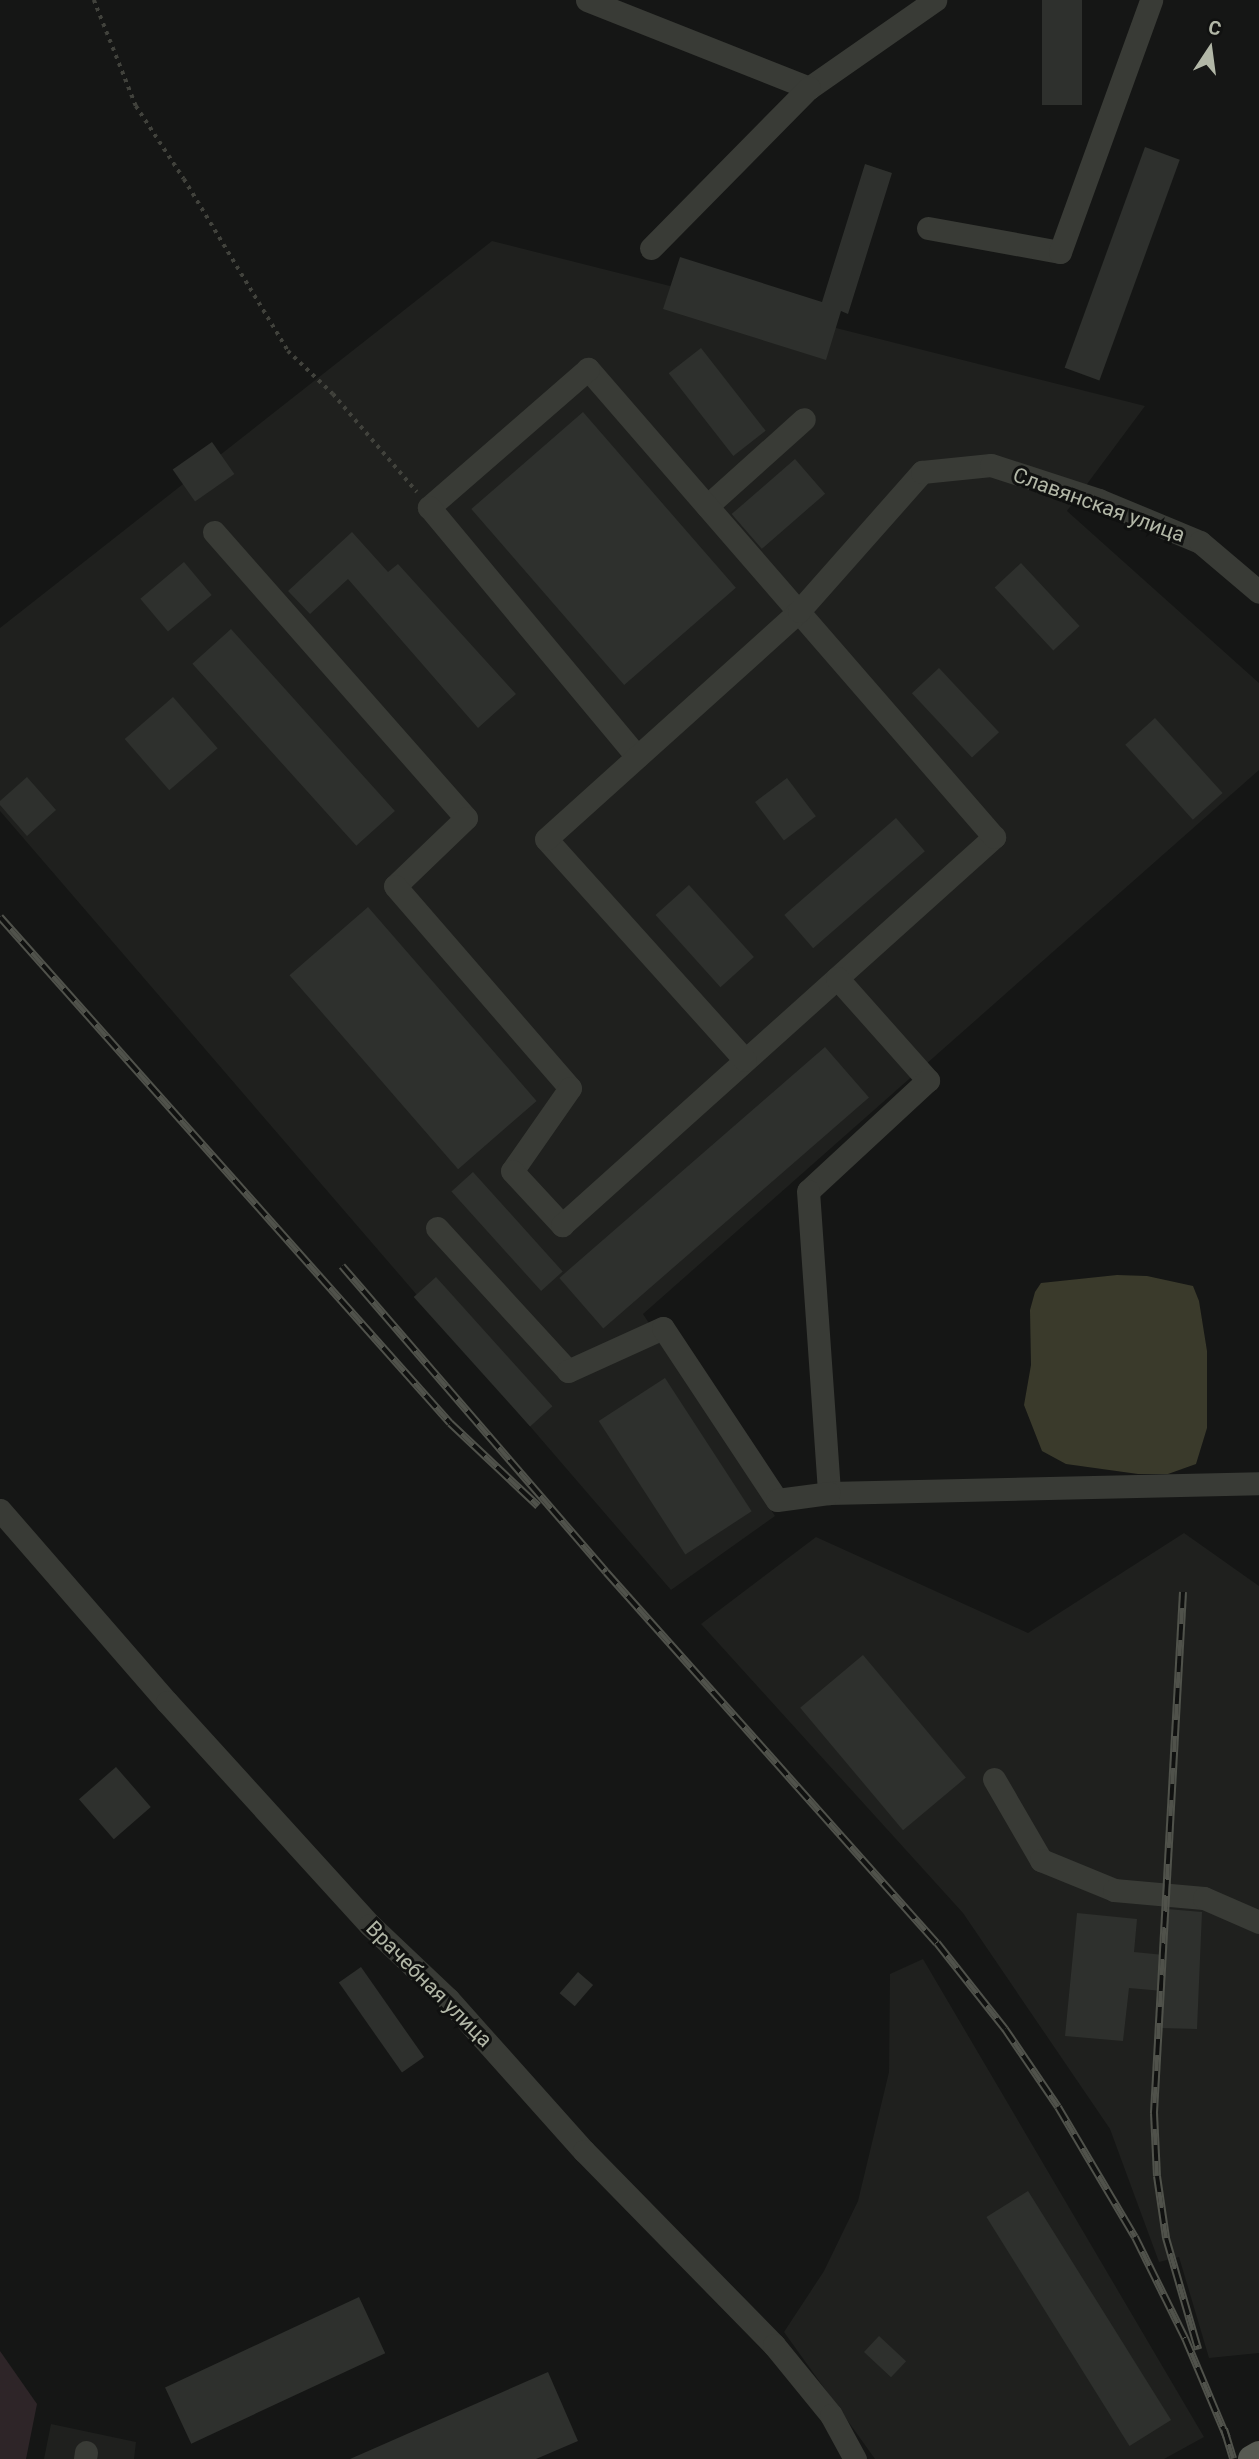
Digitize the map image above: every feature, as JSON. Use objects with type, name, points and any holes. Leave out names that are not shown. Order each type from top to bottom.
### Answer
[{"type":"main road","points":[[1252,2459],[1259,2455]]},
{"type":"street","points":[[587,0],[809,88]]},
{"type":"street","points":[[651,248],[809,88],[935,0]]},
{"type":"street","points":[[928,228],[1060,252],[1151,0]]},
{"type":"street","points":[[214,532],[466,818],[395,886],[570,1088],[512,1171],[562,1224],[994,837],[588,369],[429,507],[637,757]]},
{"type":"street","points":[[707,506],[804,419]]},
{"type":"street","name":"Славянская улица","points":[[799,611],[922,472],[991,465],[1099,500],[1200,542],[1259,592]]},
{"type":"street","points":[[745,1060],[546,839],[799,611]]},
{"type":"street","points":[[829,1493],[808,1191],[928,1080],[837,978]]},
{"type":"street","points":[[437,1228],[568,1371],[663,1328],[777,1500],[829,1493],[1259,1483]]},
{"type":"street","name":"Врачебная улица","points":[[0,1510],[167,1702],[370,1925],[448,1999],[584,2151],[774,2345],[831,2415],[855,2459]]},
{"type":"street","points":[[994,1779],[1041,1860],[1114,1890],[1204,1898],[1259,1922]]},
{"type":"path","points":[[94,0],[135,106],[184,179],[288,351],[333,394],[429,507]]},
{"type":"shaded area","points":[[492,241],[1145,406],[1067,511],[1259,683],[1259,770],[643,1314],[775,1516],[671,1590],[0,811],[0,628]]},
{"type":"shaded area","points":[[1117,1275],[1147,1276],[1193,1286],[1199,1301],[1207,1351],[1207,1428],[1196,1464],[1168,1474],[1138,1474],[1066,1464],[1042,1451],[1024,1405],[1031,1365],[1030,1310],[1035,1292],[1041,1283]]},
{"type":"shaded area","points":[[1184,1533],[1259,1586],[1259,2353],[1209,2358],[1179,2257],[1159,2262],[1110,2129],[963,1913],[701,1624],[816,1537],[1028,1633]]},
{"type":"shaded area","points":[[923,1959],[1204,2437],[1164,2459],[875,2459],[784,2332],[824,2271],[858,2201],[889,2072],[890,1974]]},
{"type":"shaded area","points":[[0,2351],[37,2404],[26,2459],[0,2459]]},
{"type":"shaded area","points":[[51,2424],[136,2442],[134,2459],[44,2459]]},
{"type":"building","points":[[1042,0],[1082,0],[1082,105],[1042,105]]},
{"type":"building","points":[[1145,147],[1180,160],[1099,380],[1065,368]]},
{"type":"building","points":[[865,164],[892,173],[848,314],[841,311],[826,360],[663,309],[680,257],[822,302]]},
{"type":"building","points":[[701,348],[766,431],[733,456],[669,373]]},
{"type":"building","points":[[583,412],[736,588],[624,685],[471,509]]},
{"type":"building","points":[[212,442],[234,474],[195,501],[173,470]]},
{"type":"building","points":[[795,459],[825,494],[762,549],[732,514]]},
{"type":"building","points":[[352,532],[388,572],[398,564],[516,694],[478,728],[348,579],[310,614],[288,591]]},
{"type":"building","points":[[184,562],[212,595],[168,632],[140,599]]},
{"type":"building","points":[[1021,563],[1080,626],[1053,650],[995,588]]},
{"type":"building","points":[[231,629],[395,811],[356,846],[192,664]]},
{"type":"building","points":[[939,668],[999,732],[972,758],[912,693]]},
{"type":"building","points":[[173,697],[218,748],[169,790],[125,739]]},
{"type":"building","points":[[1155,718],[1223,793],[1193,820],[1125,745]]},
{"type":"building","points":[[27,777],[56,810],[27,836],[0,805],[0,801]]},
{"type":"building","points":[[787,778],[816,816],[784,840],[755,802]]},
{"type":"building","points":[[896,818],[925,851],[813,948],[784,915]]},
{"type":"building","points":[[689,885],[754,957],[720,987],[656,915]]},
{"type":"building","points":[[368,907],[537,1101],[458,1169],[290,975]]},
{"type":"building","points":[[825,1047],[869,1098],[603,1328],[559,1278]]},
{"type":"building","points":[[473,1172],[563,1272],[541,1291],[451,1191]]},
{"type":"building","points":[[436,1277],[552,1406],[530,1426],[414,1297]]},
{"type":"building","points":[[665,1378],[752,1511],[685,1554],[599,1421]]},
{"type":"building","points":[[863,1655],[966,1778],[903,1830],[800,1708]]},
{"type":"building","points":[[116,1767],[151,1807],[114,1839],[79,1799]]},
{"type":"building","points":[[1167,1909],[1202,1912],[1197,2029],[1161,2028],[1163,1991],[1129,1988],[1123,2041],[1065,2036],[1077,1913],[1137,1919],[1134,1952],[1164,1955]]},
{"type":"building","points":[[361,1967],[424,2057],[402,2073],[339,1982]]},
{"type":"building","points":[[578,1972],[593,1985],[575,2006],[560,1993]]},
{"type":"building","points":[[1028,2191],[1171,2420],[1130,2446],[986,2217]]},
{"type":"building","points":[[359,2297],[385,2353],[191,2444],[165,2387]]},
{"type":"building","points":[[879,2336],[906,2361],[891,2377],[864,2352]]},
{"type":"building","points":[[548,2372],[578,2441],[536,2459],[350,2459]]},
{"type":"railway","points":[[0,917],[450,1423],[538,1506]]},
{"type":"railway","points":[[342,1266],[606,1572],[937,1943],[1005,2029],[1058,2107],[1135,2237],[1185,2338],[1227,2438]]},
{"type":"railway","points":[[1183,1592],[1154,2113],[1157,2176],[1166,2238],[1198,2349]]},
{"type":"railway","points":[[1224,2429],[1233,2459]]}]
